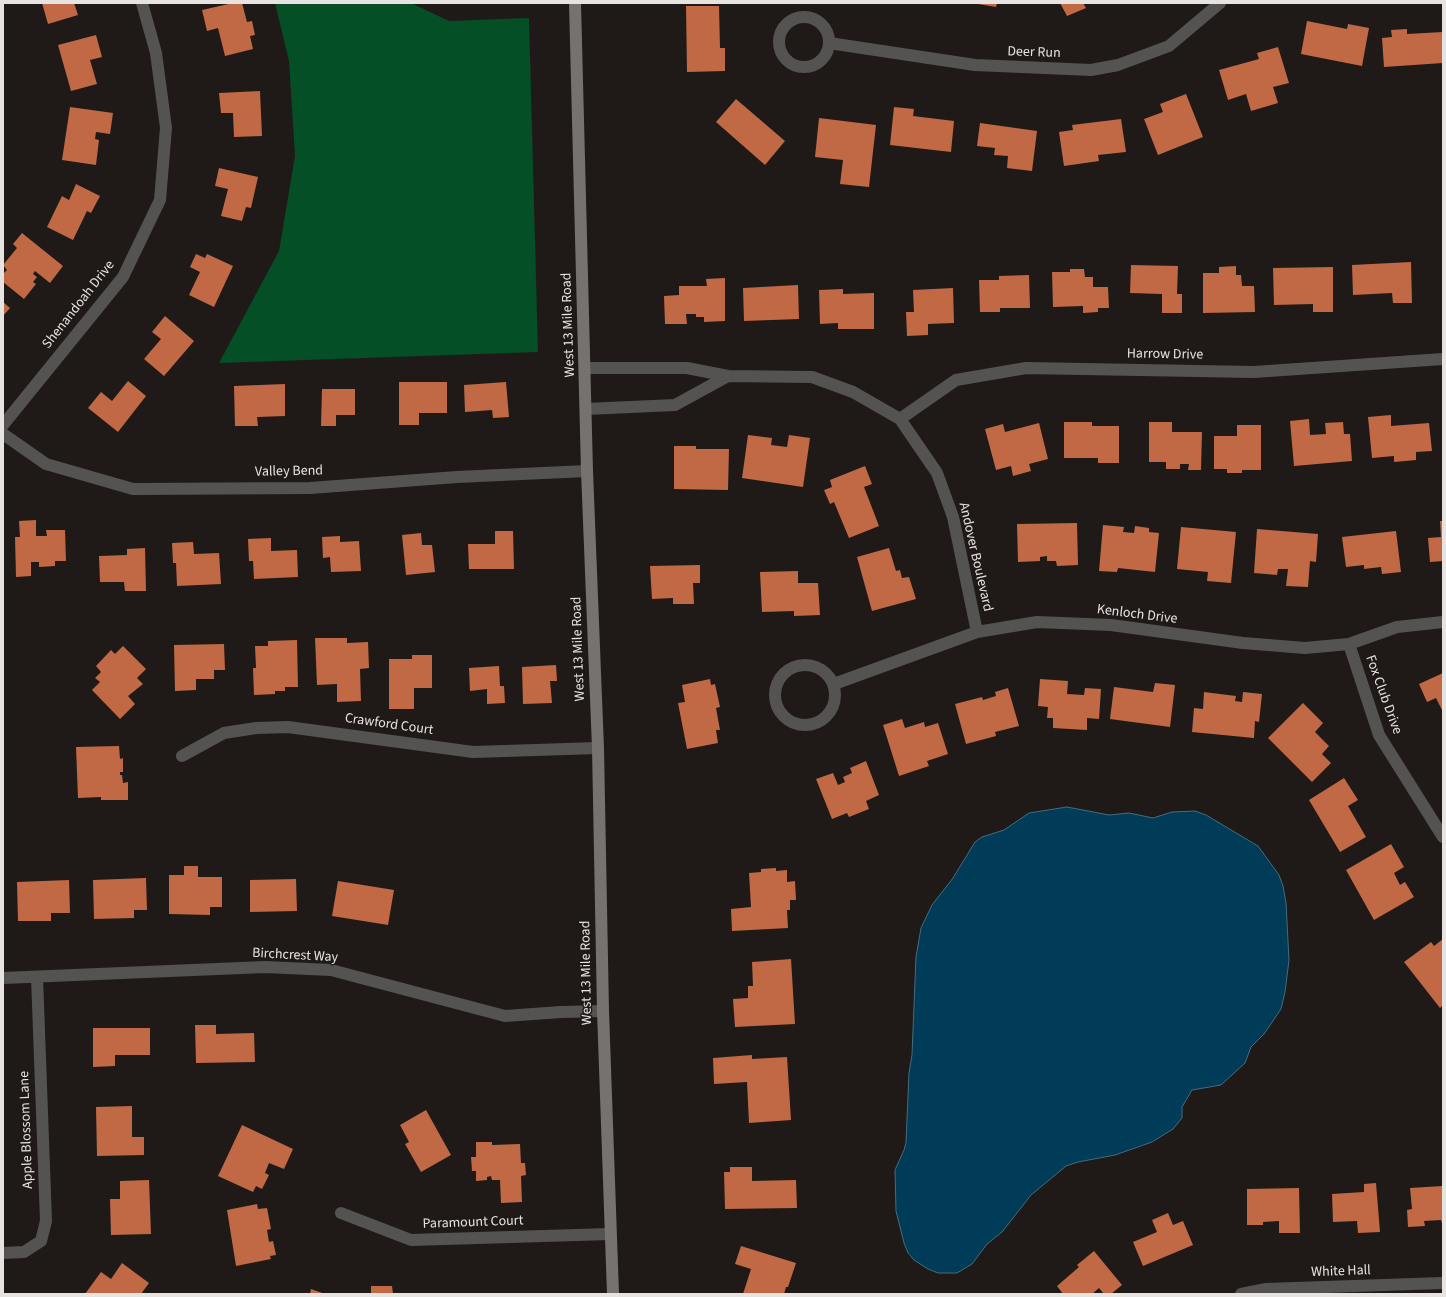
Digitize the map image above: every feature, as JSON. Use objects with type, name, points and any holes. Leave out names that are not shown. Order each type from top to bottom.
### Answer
[{"type":"street","name":"Shenandoah Drive","points":[[3,425],[123,277],[160,200],[166,128],[156,53],[142,3]]},
{"type":"street","name":"West 13 Mile Road","points":[[575,3],[587,471],[598,748],[603,1011],[612,1294]]},
{"type":"street","name":"Deer Run","points":[[829,44],[975,65],[1091,70],[1118,65],[1169,46],[1220,3]]},
{"type":"street","points":[[803,17],[819,22],[828,35],[829,44],[823,59],[808,68],[800,68],[785,60],[778,44],[782,28],[792,20],[803,17]]},
{"type":"street","name":"Harrow Drive","points":[[900,419],[956,380],[1026,368],[1254,372],[1443,359]]},
{"type":"street","name":"Andover Boulevard","points":[[585,368],[686,368],[728,376],[812,377],[853,392],[900,419],[937,473],[950,510],[977,632]]},
{"type":"street","name":"Andover Boulevard","points":[[586,409],[675,405],[728,376]]},
{"type":"street","name":"Valley Bend","points":[[3,434],[46,464],[133,489],[310,488],[458,477],[587,471]]},
{"type":"street","name":"Kenloch Drive","points":[[834,684],[977,632],[1037,622],[1104,624],[1243,643],[1305,648],[1349,644],[1397,627],[1443,622]]},
{"type":"street","name":"Fox Club Drive","points":[[1349,644],[1379,735],[1443,837]]},
{"type":"street","points":[[806,664],[818,667],[827,674],[834,684],[836,696],[834,708],[827,717],[816,724],[805,726],[793,723],[783,717],[777,707],[775,695],[777,683],[784,673],[794,667],[806,664]]},
{"type":"street","name":"Crawford Court","points":[[182,756],[224,733],[256,728],[288,727],[473,752],[598,748]]},
{"type":"street","name":"Birchcrest Way","points":[[3,978],[265,967],[331,970],[506,1016],[603,1011]]},
{"type":"street","name":"Apple Blossom Lane","points":[[3,1253],[24,1252],[41,1241],[46,1220],[37,977]]},
{"type":"street","name":"Paramount Court","points":[[341,1213],[411,1240],[610,1234]]},
{"type":"street","name":"White Hall","points":[[1241,1294],[1266,1289],[1443,1283]]},
{"type":"green space","points":[[275,3],[411,3],[449,21],[529,18],[538,352],[219,363],[279,251],[295,156],[289,61]]},
{"type":"water","points":[[1067,807],[1109,815],[1129,813],[1153,818],[1172,812],[1195,811],[1206,815],[1258,846],[1279,875],[1283,886],[1286,903],[1289,960],[1285,992],[1281,1009],[1264,1034],[1251,1047],[1245,1063],[1221,1085],[1192,1090],[1182,1107],[1182,1118],[1173,1129],[1152,1142],[1115,1155],[1078,1162],[1066,1166],[1031,1195],[1002,1232],[987,1244],[972,1264],[957,1273],[938,1273],[928,1269],[914,1260],[908,1253],[896,1211],[895,1170],[906,1143],[909,1073],[912,1055],[916,957],[921,928],[932,905],[953,878],[975,842],[982,837],[1004,830],[1029,813]]},
{"type":"building","points":[[42,3],[74,3],[78,15],[48,24]]},
{"type":"building","points":[[233,3],[242,3],[247,22],[252,21],[255,35],[250,36],[253,49],[225,56],[218,28],[207,31],[202,10]]},
{"type":"building","points":[[972,3],[997,3],[996,7]]},
{"type":"building","points":[[1060,3],[1083,3],[1086,8],[1067,16]]},
{"type":"building","points":[[686,6],[719,6],[720,48],[725,48],[725,71],[687,72]]},
{"type":"building","points":[[1307,21],[1347,29],[1348,24],[1369,28],[1362,66],[1301,54]]},
{"type":"building","points":[[1407,29],[1407,34],[1443,32],[1443,63],[1384,67],[1382,38],[1392,37],[1391,30]]},
{"type":"building","points":[[96,35],[102,57],[90,60],[97,84],[71,91],[58,45]]},
{"type":"building","points":[[1278,47],[1289,83],[1273,87],[1278,103],[1251,111],[1246,94],[1228,100],[1219,70],[1259,59],[1257,53]]},
{"type":"building","points":[[260,91],[262,136],[234,137],[233,113],[221,113],[219,93]]},
{"type":"building","points":[[1186,94],[1203,137],[1158,155],[1144,119],[1163,112],[1160,104]]},
{"type":"building","points":[[736,99],[785,141],[765,165],[716,122]]},
{"type":"building","points":[[70,107],[113,113],[110,134],[96,132],[95,139],[99,140],[96,165],[62,160]]},
{"type":"building","points":[[894,107],[914,109],[913,116],[954,121],[951,152],[890,145]]},
{"type":"building","points":[[819,118],[876,125],[869,187],[840,184],[843,160],[815,157]]},
{"type":"building","points":[[1121,119],[1126,152],[1098,155],[1099,161],[1064,166],[1059,132],[1073,130],[1072,125]]},
{"type":"building","points":[[980,123],[1037,131],[1032,171],[1007,168],[1008,156],[994,155],[995,148],[977,146]]},
{"type":"building","points":[[219,168],[258,177],[251,208],[246,207],[242,221],[221,216],[228,189],[215,186]]},
{"type":"building","points":[[76,184],[100,196],[91,213],[87,211],[73,240],[47,227],[62,196],[69,200]]},
{"type":"building","points":[[22,233],[63,266],[50,283],[35,271],[33,274],[37,277],[33,282],[36,284],[24,299],[3,282],[3,274],[7,270],[3,265],[17,248],[13,244]]},
{"type":"building","points":[[196,254],[205,258],[207,254],[233,266],[214,307],[189,295],[200,272],[190,267]]},
{"type":"building","points":[[1411,262],[1412,303],[1393,303],[1392,293],[1353,295],[1352,265]]},
{"type":"building","points":[[1131,265],[1178,266],[1177,294],[1182,294],[1182,313],[1162,313],[1162,294],[1130,293]]},
{"type":"building","points":[[1236,266],[1236,275],[1241,275],[1242,286],[1254,286],[1255,312],[1203,313],[1203,273],[1219,273],[1219,267]]},
{"type":"building","points":[[1333,267],[1333,312],[1313,312],[1313,304],[1274,305],[1273,268]]},
{"type":"building","points":[[1070,269],[1084,269],[1085,277],[1093,277],[1093,287],[1108,287],[1109,308],[1098,308],[1098,312],[1083,313],[1083,306],[1053,307],[1052,272],[1070,272]]},
{"type":"building","points":[[1029,275],[1030,308],[1000,308],[1000,312],[980,312],[979,280],[999,280],[999,276]]},
{"type":"building","points":[[725,278],[725,321],[704,322],[704,317],[696,317],[696,314],[686,314],[687,324],[665,324],[664,296],[679,295],[679,286],[707,286],[706,279]]},
{"type":"building","points":[[798,285],[799,319],[744,321],[743,288]]},
{"type":"building","points":[[953,288],[954,323],[928,324],[928,335],[907,336],[906,312],[914,312],[913,290]]},
{"type":"building","points":[[843,289],[843,294],[874,293],[874,329],[838,329],[838,323],[820,324],[819,290]]},
{"type":"building","points":[[3,302],[10,308],[3,316]]},
{"type":"building","points":[[165,316],[194,341],[164,376],[144,359],[161,339],[152,332]]},
{"type":"building","points":[[128,381],[146,396],[118,432],[88,408],[101,392],[112,401]]},
{"type":"building","points":[[399,382],[447,382],[447,413],[419,413],[419,425],[399,425]]},
{"type":"building","points":[[506,382],[509,417],[493,418],[492,410],[465,412],[464,385]]},
{"type":"building","points":[[285,384],[285,416],[257,417],[258,426],[235,426],[234,386]]},
{"type":"building","points":[[322,389],[355,389],[355,415],[336,415],[336,426],[321,426]]},
{"type":"building","points":[[1391,415],[1391,426],[1429,423],[1432,451],[1416,452],[1416,460],[1394,462],[1394,456],[1372,458],[1368,417]]},
{"type":"building","points":[[1309,419],[1310,435],[1326,434],[1325,423],[1343,422],[1344,434],[1350,434],[1352,461],[1294,466],[1290,421]]},
{"type":"building","points":[[1064,422],[1092,422],[1092,426],[1119,426],[1119,463],[1098,463],[1098,458],[1064,458]]},
{"type":"building","points":[[1149,422],[1172,422],[1172,432],[1202,432],[1201,470],[1188,470],[1189,464],[1180,464],[1180,469],[1166,469],[1166,462],[1149,462]]},
{"type":"building","points":[[1039,423],[1048,459],[1029,464],[1031,471],[1013,476],[1011,466],[996,470],[985,429],[1003,424],[1005,432]]},
{"type":"building","points":[[1237,425],[1261,425],[1261,470],[1242,470],[1242,473],[1227,473],[1227,469],[1214,469],[1214,436],[1237,436]]},
{"type":"building","points":[[748,435],[772,438],[771,445],[787,447],[789,435],[810,438],[803,487],[742,478]]},
{"type":"building","points":[[674,446],[696,446],[696,449],[729,449],[728,490],[674,489]]},
{"type":"building","points":[[865,466],[872,484],[864,487],[879,526],[849,538],[834,502],[830,504],[824,490],[832,487],[830,480]]},
{"type":"building","points":[[36,520],[36,536],[47,536],[46,530],[65,530],[66,561],[55,561],[55,566],[39,567],[39,562],[31,562],[31,576],[16,577],[15,537],[20,537],[19,521]]},
{"type":"building","points":[[1440,521],[1443,521],[1443,561],[1430,562],[1428,538],[1441,537]]},
{"type":"building","points":[[1077,523],[1078,565],[1057,566],[1056,561],[1047,561],[1047,556],[1040,557],[1040,561],[1018,562],[1017,524]]},
{"type":"building","points":[[1103,525],[1124,527],[1123,532],[1134,533],[1135,526],[1149,528],[1149,532],[1159,533],[1155,572],[1118,568],[1117,572],[1099,571]]},
{"type":"building","points":[[1181,527],[1236,532],[1231,583],[1207,581],[1208,572],[1177,569]]},
{"type":"building","points":[[1257,529],[1318,534],[1316,562],[1310,561],[1308,587],[1286,586],[1288,569],[1278,569],[1277,575],[1254,573]]},
{"type":"building","points":[[495,531],[513,531],[514,569],[469,569],[468,544],[495,544]]},
{"type":"building","points":[[1396,531],[1401,572],[1382,574],[1381,567],[1364,569],[1364,565],[1346,567],[1342,537]]},
{"type":"building","points":[[421,533],[422,545],[432,545],[435,572],[406,575],[402,535]]},
{"type":"building","points":[[340,536],[340,542],[359,541],[361,571],[331,572],[330,557],[323,558],[322,537]]},
{"type":"building","points":[[271,538],[271,551],[297,550],[298,577],[254,579],[253,561],[249,561],[248,539]]},
{"type":"building","points":[[193,542],[194,554],[219,553],[221,584],[177,586],[176,563],[173,563],[172,543]]},
{"type":"building","points":[[145,548],[146,591],[125,591],[124,582],[100,582],[99,556],[127,555],[127,549]]},
{"type":"building","points":[[889,548],[896,571],[900,570],[902,578],[909,577],[916,599],[872,611],[857,557]]},
{"type":"building","points":[[700,565],[700,583],[693,583],[694,604],[673,604],[673,598],[652,599],[650,566]]},
{"type":"building","points":[[798,571],[798,583],[818,583],[820,615],[794,616],[794,611],[762,612],[760,572]]},
{"type":"building","points":[[315,638],[347,638],[347,643],[368,642],[369,668],[360,669],[361,701],[337,702],[337,684],[317,685]]},
{"type":"building","points":[[297,640],[298,687],[285,687],[285,691],[275,691],[275,694],[254,695],[253,668],[256,668],[255,646],[268,646],[268,641]]},
{"type":"building","points":[[224,644],[225,670],[214,670],[214,679],[196,679],[196,690],[175,691],[174,645]]},
{"type":"building","points":[[123,646],[146,669],[137,678],[143,684],[128,696],[135,704],[120,719],[92,690],[100,682],[95,678],[101,672],[96,666],[111,650],[115,654]]},
{"type":"building","points":[[412,655],[432,655],[432,688],[414,688],[414,709],[389,709],[389,659],[412,659]]},
{"type":"building","points":[[556,665],[557,681],[550,681],[552,703],[523,704],[522,667]]},
{"type":"building","points":[[499,666],[500,686],[504,686],[505,703],[487,704],[487,689],[470,691],[469,668]]},
{"type":"building","points":[[1443,673],[1443,712],[1436,698],[1427,702],[1419,684]]},
{"type":"building","points":[[710,679],[711,685],[715,684],[720,707],[716,708],[720,730],[716,730],[718,743],[687,749],[678,703],[685,702],[682,685]]},
{"type":"building","points":[[1040,679],[1068,681],[1067,694],[1084,695],[1085,688],[1101,689],[1099,719],[1087,718],[1087,730],[1053,728],[1053,718],[1047,718],[1048,707],[1038,706]]},
{"type":"building","points":[[1155,683],[1175,685],[1170,727],[1110,719],[1114,687],[1153,692]]},
{"type":"building","points":[[1008,688],[1019,726],[995,732],[996,736],[966,744],[955,704],[982,697],[983,700],[996,696],[995,692]]},
{"type":"building","points":[[1204,692],[1236,696],[1235,701],[1242,702],[1243,692],[1262,694],[1259,722],[1255,721],[1254,738],[1192,732],[1194,708],[1203,709]]},
{"type":"building","points":[[1303,703],[1323,723],[1315,732],[1329,746],[1322,754],[1331,763],[1312,782],[1268,738]]},
{"type":"building","points":[[902,719],[905,728],[924,722],[925,727],[938,723],[948,754],[927,761],[929,766],[899,776],[883,725]]},
{"type":"building","points":[[119,746],[120,759],[123,758],[123,772],[120,772],[120,775],[122,775],[123,783],[128,782],[128,800],[101,800],[101,797],[78,798],[76,747]]},
{"type":"building","points":[[866,761],[879,795],[866,801],[869,809],[849,817],[847,813],[832,819],[816,779],[833,773],[838,785],[845,782],[843,777],[852,773],[850,768]]},
{"type":"building","points":[[1344,778],[1358,800],[1348,806],[1366,837],[1340,852],[1309,800]]},
{"type":"building","points":[[1391,844],[1404,867],[1394,873],[1400,885],[1405,882],[1414,897],[1374,920],[1346,870]]},
{"type":"building","points":[[184,866],[198,866],[198,877],[222,877],[222,907],[210,907],[210,915],[169,914],[169,875],[184,875]]},
{"type":"building","points":[[776,868],[776,871],[787,870],[787,882],[795,881],[796,900],[790,900],[790,910],[787,910],[788,928],[732,931],[731,909],[751,907],[749,873],[761,872],[761,869]]},
{"type":"building","points":[[146,878],[147,910],[134,910],[134,918],[94,919],[93,880]]},
{"type":"building","points":[[296,879],[297,911],[250,912],[250,880]]},
{"type":"building","points":[[69,880],[70,913],[51,913],[51,921],[18,921],[17,882]]},
{"type":"building","points":[[338,881],[394,890],[388,925],[332,916]]},
{"type":"building","points":[[1443,939],[1443,1005],[1440,1008],[1404,962],[1431,942],[1434,946]]},
{"type":"building","points":[[791,959],[795,1024],[735,1027],[733,999],[748,998],[748,986],[753,986],[752,962]]},
{"type":"building","points":[[195,1025],[216,1025],[216,1034],[254,1033],[255,1062],[196,1063]]},
{"type":"building","points":[[93,1028],[150,1028],[150,1055],[115,1055],[115,1066],[93,1067]]},
{"type":"building","points":[[752,1055],[752,1059],[787,1057],[791,1120],[749,1123],[747,1082],[714,1084],[713,1058]]},
{"type":"building","points":[[132,1106],[132,1137],[144,1137],[144,1155],[97,1156],[96,1107]]},
{"type":"building","points":[[426,1110],[451,1155],[421,1172],[405,1144],[409,1142],[400,1125]]},
{"type":"building","points":[[242,1125],[293,1149],[284,1169],[269,1163],[265,1173],[269,1175],[262,1189],[256,1186],[253,1192],[218,1176]]},
{"type":"building","points":[[476,1142],[492,1142],[492,1145],[520,1144],[521,1163],[525,1163],[526,1175],[521,1176],[522,1202],[501,1203],[500,1180],[492,1180],[491,1176],[487,1177],[487,1180],[476,1181],[476,1171],[472,1171],[471,1157],[476,1157]]},
{"type":"building","points":[[730,1167],[752,1167],[752,1181],[796,1180],[797,1208],[725,1209],[724,1172],[730,1172]]},
{"type":"building","points":[[149,1180],[151,1234],[111,1235],[110,1199],[120,1199],[120,1181]]},
{"type":"building","points":[[1376,1183],[1380,1232],[1358,1233],[1357,1221],[1333,1222],[1332,1194],[1364,1192],[1364,1184]]},
{"type":"building","points":[[1443,1186],[1443,1226],[1441,1220],[1424,1221],[1425,1226],[1408,1227],[1407,1210],[1412,1209],[1410,1188]]},
{"type":"building","points":[[1299,1188],[1300,1233],[1279,1233],[1279,1221],[1263,1222],[1263,1225],[1247,1225],[1247,1189]]},
{"type":"building","points":[[257,1204],[258,1209],[267,1208],[271,1229],[267,1230],[269,1242],[273,1241],[276,1255],[270,1256],[271,1259],[236,1266],[227,1210]]},
{"type":"building","points":[[1168,1213],[1173,1225],[1183,1221],[1193,1245],[1143,1266],[1133,1242],[1157,1232],[1152,1220]]},
{"type":"building","points":[[741,1246],[796,1263],[788,1287],[786,1287],[784,1294],[743,1294],[751,1269],[735,1264]]},
{"type":"building","points":[[1094,1251],[1122,1285],[1111,1294],[1104,1294],[1099,1288],[1092,1294],[1063,1294],[1057,1286],[1079,1267],[1077,1265]]},
{"type":"building","points":[[122,1263],[149,1283],[141,1294],[85,1294],[101,1272],[111,1279]]},
{"type":"building","points":[[371,1286],[392,1286],[393,1294],[371,1294]]},
{"type":"building","points":[[311,1289],[325,1294],[310,1294]]}]
